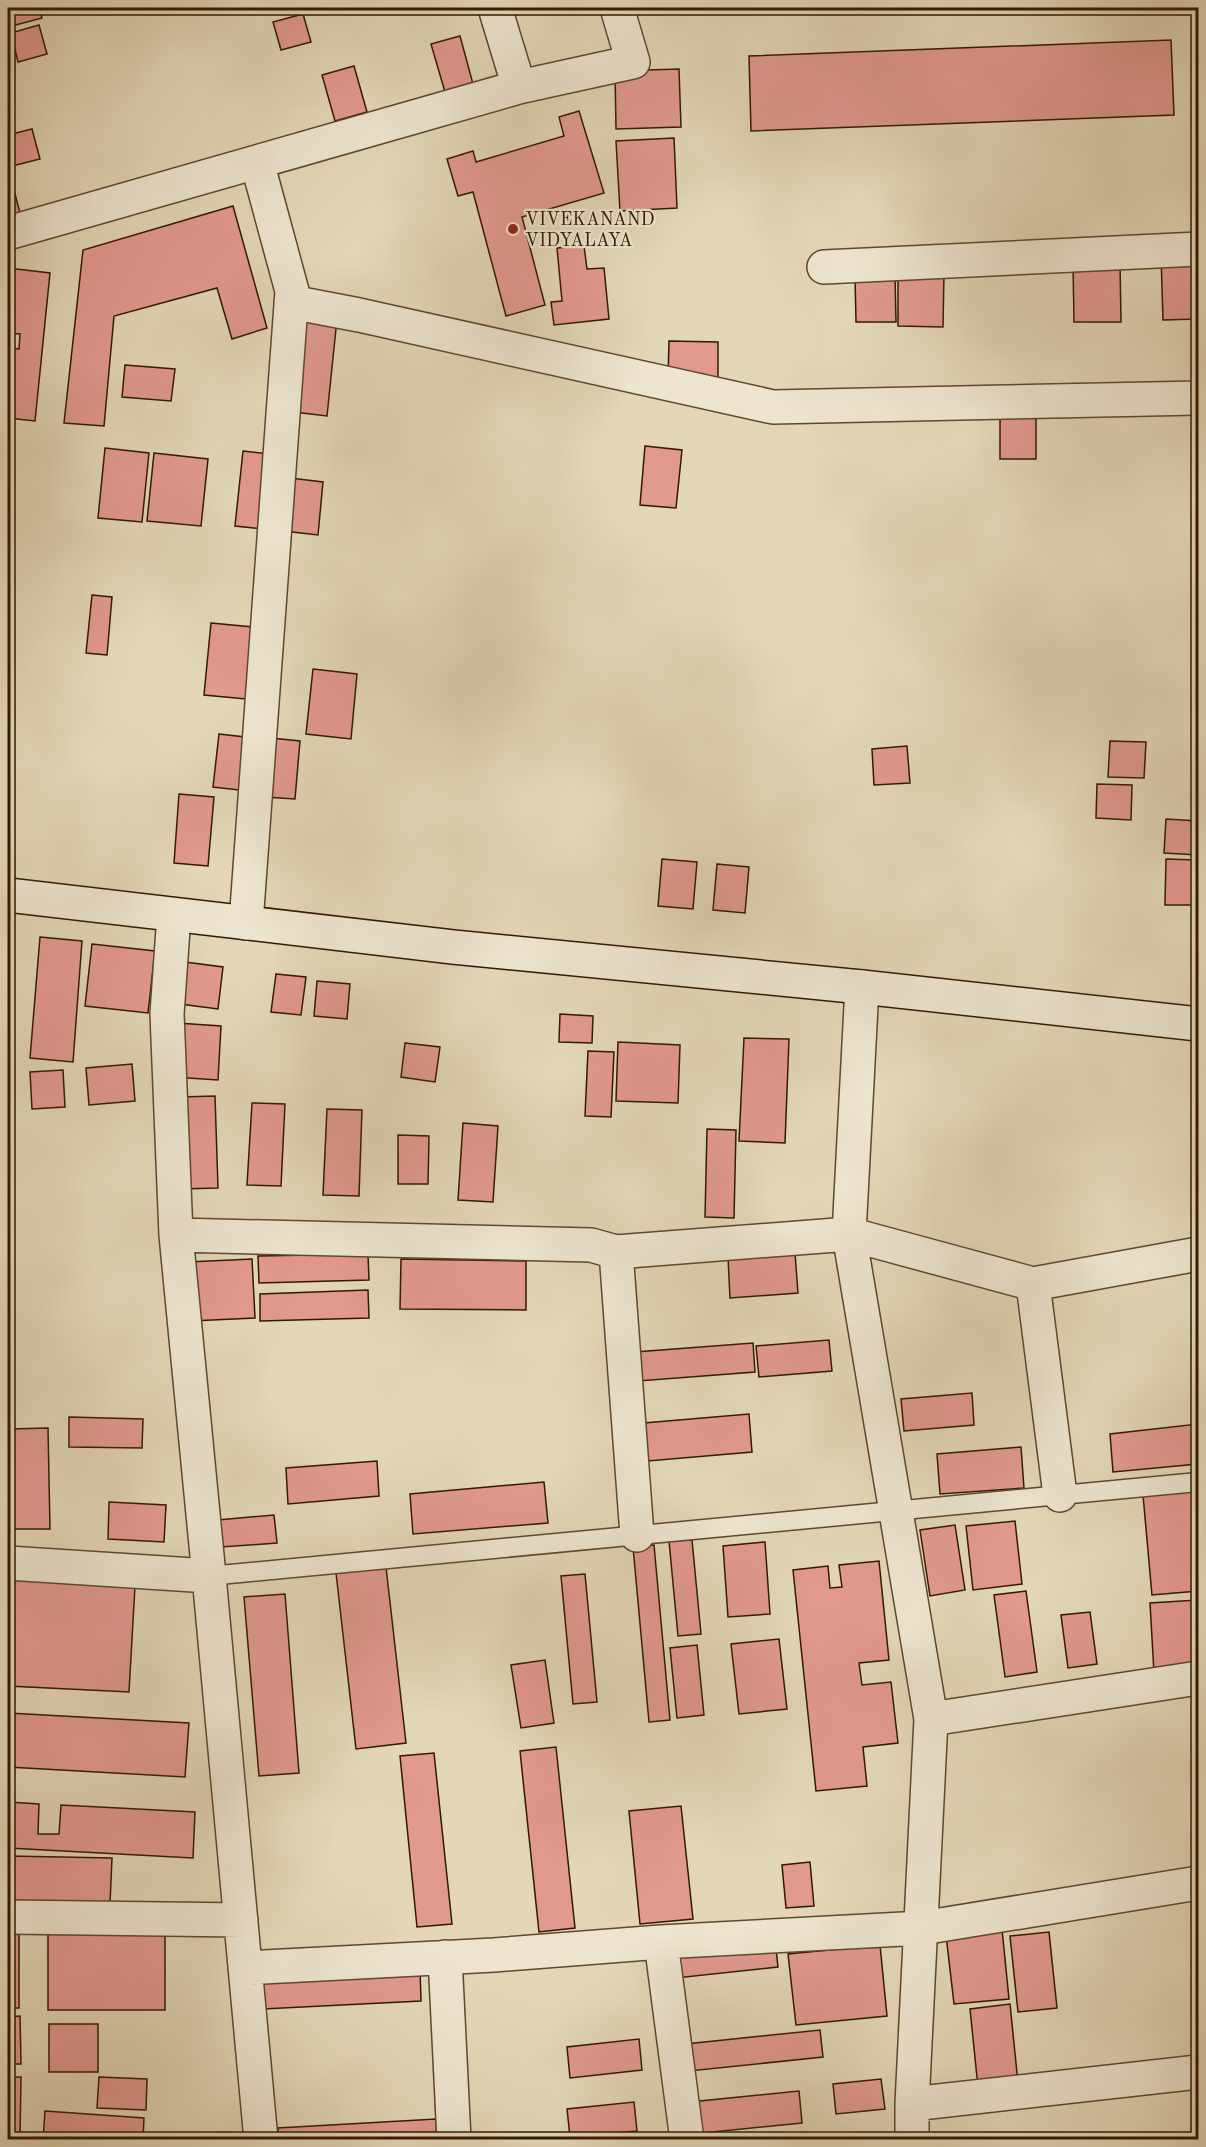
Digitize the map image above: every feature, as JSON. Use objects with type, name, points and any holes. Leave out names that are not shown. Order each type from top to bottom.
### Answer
[{"type":"street","points":[[495,8],[519,87]]},
{"type":"street","points":[[8,234],[519,87],[633,62],[617,8]]},
{"type":"street","points":[[246,923],[292,291],[257,162]]},
{"type":"street","points":[[824,267],[1198,249]]},
{"type":"street","points":[[291,302],[773,407],[1198,399]]},
{"type":"street","points":[[8,895],[453,947],[861,987],[1198,1024]]},
{"type":"street","points":[[174,915],[167,1014],[176,1235],[261,2139]]},
{"type":"street","points":[[861,987],[849,1234],[931,1719],[912,2139]]},
{"type":"street","points":[[176,1235],[591,1245],[616,1252],[849,1234],[1033,1284],[1198,1254]]},
{"type":"street","points":[[616,1252],[638,1535]]},
{"type":"street","points":[[1033,1284],[1060,1495]]},
{"type":"street","points":[[8,1563],[209,1575]]},
{"type":"street","points":[[931,1719],[1198,1678]]},
{"type":"street","points":[[245,1968],[922,1928],[1198,1884]]},
{"type":"street","points":[[8,1917],[241,1920]]},
{"type":"street","points":[[660,1942],[687,2139]]},
{"type":"street","points":[[445,1957],[454,2139]]},
{"type":"street","points":[[912,2104],[1198,2072]]},
{"type":"lane","points":[[209,1575],[1198,1482]]},
{"type":"building","points":[[8,8],[39,8],[42,18],[8,27]]},
{"type":"building","points":[[303,14],[311,42],[281,50],[273,22]]},
{"type":"building","points":[[39,25],[47,54],[18,62],[11,33]]},
{"type":"building","points":[[460,36],[473,84],[445,92],[431,44]]},
{"type":"building","points":[[1171,40],[1174,115],[751,131],[749,56]]},
{"type":"building","points":[[354,66],[367,112],[335,121],[322,75]]},
{"type":"building","points":[[679,69],[681,127],[616,129],[615,71]]},
{"type":"building","points":[[579,111],[604,193],[522,217],[545,305],[506,316],[473,192],[458,196],[447,159],[473,151],[476,162],[564,136],[559,117]]},
{"type":"building","points":[[32,129],[40,159],[12,166],[8,135]]},
{"type":"building","points":[[674,138],[677,208],[620,211],[616,141]]},
{"type":"building","points":[[8,167],[21,217],[8,221]]},
{"type":"building","points":[[233,206],[267,328],[232,339],[217,288],[114,316],[104,426],[64,423],[83,250]]},
{"type":"building","points":[[584,246],[587,269],[604,268],[609,319],[554,325],[551,302],[562,301],[557,248]]},
{"type":"building","points":[[1198,254],[1198,319],[1163,320],[1161,255]]},
{"type":"building","points":[[1120,263],[1121,322],[1074,322],[1073,264]]},
{"type":"building","points":[[8,268],[50,273],[35,421],[8,418],[8,348],[19,349],[20,334],[8,333]]},
{"type":"building","points":[[898,273],[944,274],[943,327],[898,326]]},
{"type":"building","points":[[895,275],[896,322],[856,322],[855,276]]},
{"type":"building","points":[[304,316],[337,319],[327,416],[294,412]]},
{"type":"building","points":[[669,341],[718,342],[718,377],[668,377]]},
{"type":"building","points":[[125,365],[175,369],[171,401],[122,397]]},
{"type":"building","points":[[1000,406],[1036,406],[1036,459],[1000,459]]},
{"type":"building","points":[[645,446],[682,450],[676,508],[640,505]]},
{"type":"building","points":[[105,448],[149,453],[142,522],[98,518]]},
{"type":"building","points":[[243,451],[270,454],[262,529],[235,526]]},
{"type":"building","points":[[154,453],[208,459],[201,526],[147,521]]},
{"type":"building","points":[[290,478],[323,482],[318,535],[284,531]]},
{"type":"building","points":[[92,595],[112,597],[107,655],[86,653]]},
{"type":"building","points":[[211,623],[253,627],[246,699],[204,695]]},
{"type":"building","points":[[313,669],[357,674],[351,739],[306,734]]},
{"type":"building","points":[[219,734],[245,737],[239,790],[213,787]]},
{"type":"building","points":[[271,738],[300,741],[295,799],[265,797]]},
{"type":"building","points":[[1110,741],[1146,742],[1144,778],[1108,777]]},
{"type":"building","points":[[907,746],[910,783],[874,785],[872,749]]},
{"type":"building","points":[[1097,784],[1132,785],[1131,820],[1096,818]]},
{"type":"building","points":[[179,794],[214,797],[208,866],[174,863]]},
{"type":"building","points":[[1166,819],[1198,821],[1198,855],[1164,853]]},
{"type":"building","points":[[662,859],[697,862],[693,909],[658,906]]},
{"type":"building","points":[[1166,859],[1198,860],[1197,905],[1165,905]]},
{"type":"building","points":[[717,864],[749,867],[745,913],[713,910]]},
{"type":"building","points":[[40,937],[82,941],[73,1062],[30,1058]]},
{"type":"building","points":[[92,944],[155,951],[148,1013],[85,1006]]},
{"type":"building","points":[[185,962],[223,967],[218,1009],[180,1004]]},
{"type":"building","points":[[276,974],[306,977],[301,1015],[271,1012]]},
{"type":"building","points":[[317,981],[350,984],[347,1019],[314,1016]]},
{"type":"building","points":[[560,1014],[593,1016],[592,1043],[559,1042]]},
{"type":"building","points":[[177,1023],[221,1026],[218,1080],[173,1077]]},
{"type":"building","points":[[744,1038],[789,1039],[785,1143],[739,1141]]},
{"type":"building","points":[[618,1042],[680,1045],[678,1103],[616,1101]]},
{"type":"building","points":[[405,1043],[440,1047],[435,1082],[401,1077]]},
{"type":"building","points":[[588,1051],[614,1052],[611,1117],[585,1116]]},
{"type":"building","points":[[132,1064],[135,1101],[89,1105],[86,1068]]},
{"type":"building","points":[[63,1070],[65,1107],[32,1109],[30,1072]]},
{"type":"building","points":[[215,1096],[218,1188],[181,1189],[179,1097]]},
{"type":"building","points":[[252,1103],[285,1104],[281,1186],[247,1185]]},
{"type":"building","points":[[327,1109],[362,1110],[359,1196],[323,1195]]},
{"type":"building","points":[[463,1123],[498,1126],[493,1202],[458,1200]]},
{"type":"building","points":[[707,1129],[736,1130],[734,1218],[705,1217]]},
{"type":"building","points":[[398,1135],[429,1136],[428,1184],[398,1184]]},
{"type":"building","points":[[795,1253],[798,1293],[730,1298],[728,1257]]},
{"type":"building","points":[[368,1254],[369,1280],[259,1283],[258,1256]]},
{"type":"building","points":[[252,1259],[255,1318],[191,1321],[188,1262]]},
{"type":"building","points":[[401,1259],[526,1261],[526,1310],[400,1309]]},
{"type":"building","points":[[368,1290],[369,1318],[260,1321],[260,1294]]},
{"type":"building","points":[[829,1340],[832,1371],[759,1377],[756,1346]]},
{"type":"building","points":[[753,1343],[755,1372],[638,1381],[635,1352]]},
{"type":"building","points":[[972,1393],[974,1425],[904,1431],[901,1399]]},
{"type":"building","points":[[749,1414],[752,1452],[648,1461],[644,1423]]},
{"type":"building","points":[[69,1417],[143,1419],[142,1448],[69,1447]]},
{"type":"building","points":[[1198,1424],[1198,1464],[1113,1472],[1110,1434]]},
{"type":"building","points":[[48,1428],[50,1529],[8,1529],[8,1429]]},
{"type":"building","points":[[1021,1447],[1024,1488],[940,1494],[937,1454]]},
{"type":"building","points":[[377,1461],[379,1496],[288,1504],[286,1468]]},
{"type":"building","points":[[544,1482],[548,1523],[413,1534],[410,1494]]},
{"type":"building","points":[[1198,1490],[1198,1591],[1152,1595],[1143,1495]]},
{"type":"building","points":[[109,1502],[166,1505],[164,1542],[108,1539]]},
{"type":"building","points":[[274,1515],[277,1543],[221,1547],[218,1520]]},
{"type":"building","points":[[1015,1521],[1022,1584],[973,1590],[966,1526]]},
{"type":"building","points":[[955,1525],[965,1590],[930,1596],[920,1530]]},
{"type":"building","points":[[692,1540],[701,1634],[678,1636],[669,1541]]},
{"type":"building","points":[[765,1542],[770,1614],[728,1617],[723,1546]]},
{"type":"building","points":[[654,1545],[670,1720],[649,1722],[633,1547]]},
{"type":"building","points":[[879,1561],[889,1660],[859,1663],[862,1685],[891,1682],[898,1743],[863,1747],[867,1786],[816,1791],[793,1570],[828,1566],[830,1588],[842,1587],[839,1565]]},
{"type":"building","points":[[386,1567],[406,1743],[356,1749],[336,1573]]},
{"type":"building","points":[[585,1574],[597,1702],[573,1704],[561,1576]]},
{"type":"building","points":[[8,1579],[135,1586],[129,1692],[8,1686]]},
{"type":"building","points":[[1026,1591],[1037,1672],[1005,1677],[994,1595]]},
{"type":"building","points":[[285,1594],[299,1773],[259,1776],[244,1597]]},
{"type":"building","points":[[1198,1600],[1198,1670],[1154,1673],[1150,1603]]},
{"type":"building","points":[[1090,1612],[1097,1664],[1068,1668],[1061,1615]]},
{"type":"building","points":[[779,1639],[787,1709],[739,1714],[731,1644]]},
{"type":"building","points":[[697,1645],[704,1715],[677,1718],[670,1648]]},
{"type":"building","points":[[545,1660],[554,1723],[521,1728],[511,1665]]},
{"type":"building","points":[[8,1713],[189,1723],[185,1777],[8,1767]]},
{"type":"building","points":[[556,1747],[575,1928],[539,1932],[520,1751]]},
{"type":"building","points":[[434,1753],[452,1924],[417,1927],[400,1756]]},
{"type":"building","points":[[8,1802],[39,1804],[38,1834],[59,1834],[61,1805],[195,1812],[193,1858],[8,1848]]},
{"type":"building","points":[[681,1806],[693,1919],[640,1924],[629,1811]]},
{"type":"building","points":[[8,1856],[112,1858],[110,1904],[8,1902]]},
{"type":"building","points":[[810,1862],[814,1906],[786,1908],[782,1865]]},
{"type":"building","points":[[8,1919],[19,1919],[19,2008],[8,2008]]},
{"type":"building","points":[[48,1919],[165,1919],[165,2010],[48,2010]]},
{"type":"building","points":[[1002,1929],[1009,1999],[954,2004],[946,1935]]},
{"type":"building","points":[[1049,1932],[1057,2008],[1018,2012],[1010,1936]]},
{"type":"building","points":[[775,1940],[778,1967],[676,1978],[673,1950]]},
{"type":"building","points":[[880,1945],[887,2016],[796,2025],[788,1954]]},
{"type":"building","points":[[420,1968],[421,2001],[263,2009],[261,1977]]},
{"type":"building","points":[[1010,2004],[1018,2083],[978,2087],[970,2009]]},
{"type":"building","points":[[20,2016],[21,2064],[8,2064],[8,2017]]},
{"type":"building","points":[[49,2024],[98,2024],[98,2072],[49,2072]]},
{"type":"building","points":[[820,2030],[823,2057],[689,2071],[686,2044]]},
{"type":"building","points":[[639,2039],[642,2070],[570,2078],[567,2047]]},
{"type":"building","points":[[8,2077],[21,2077],[20,2140],[8,2140]]},
{"type":"building","points":[[99,2077],[147,2079],[146,2110],[97,2108]]},
{"type":"building","points":[[881,2079],[885,2109],[836,2114],[833,2084]]},
{"type":"building","points":[[799,2091],[802,2123],[693,2134],[690,2102]]},
{"type":"building","points":[[634,2102],[637,2131],[570,2137],[567,2109]]},
{"type":"building","points":[[45,2111],[144,2118],[143,2140],[43,2140]]},
{"type":"building","points":[[436,2119],[437,2140],[279,2140],[278,2128]]},
{"type":"place","name":"VIVEKANAND VIDYALAYA","points":[[513,229]]}]
